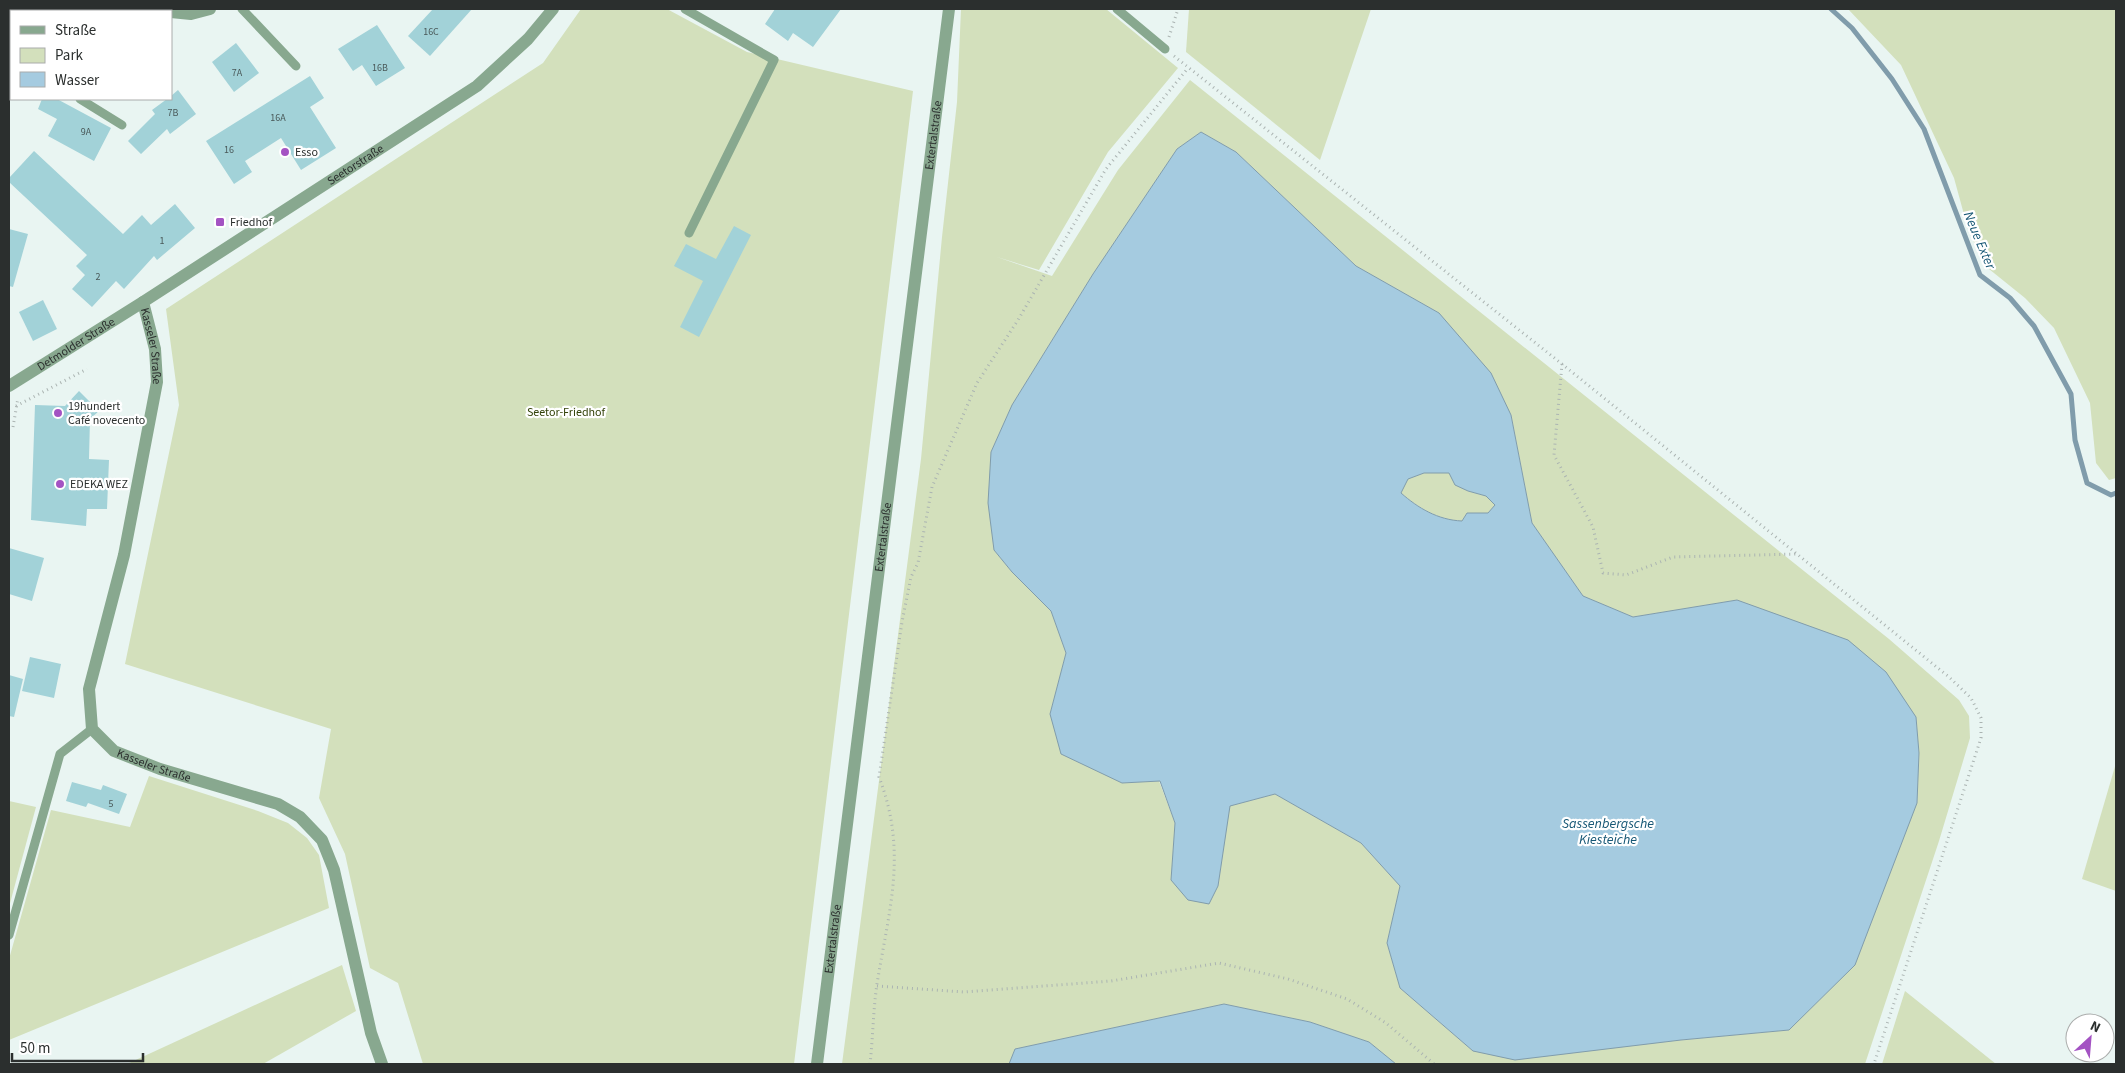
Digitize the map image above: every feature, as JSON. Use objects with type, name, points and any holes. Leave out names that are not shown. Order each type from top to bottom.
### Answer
[{"type":"street","points":[[172,11],[191,14],[210,9]]},
{"type":"street","name":"Seetorstraße","points":[[144,302],[477,86],[528,39],[553,9]]},
{"type":"street","name":"Extertalstraße","points":[[818,1064],[949,9]]},
{"type":"street","name":"Detmolder Straße","points":[[9,386],[144,302]]},
{"type":"street","name":"Kasseler Straße","points":[[144,302],[155,349],[157,382],[124,555],[89,689],[92,729],[114,751],[160,769],[278,804],[300,817],[322,840],[334,870],[372,1033],[382,1064]]},
{"type":"lane","points":[[242,9],[296,66]]},
{"type":"lane","points":[[685,9],[774,60],[690,233]]},
{"type":"lane","points":[[1117,9],[1165,49]]},
{"type":"lane","points":[[82,100],[122,125]]},
{"type":"lane","points":[[9,934],[60,754],[92,729]]},
{"type":"path","points":[[1178,9],[1165,49],[1798,554],[1949,677],[1971,698],[1981,718],[1981,738],[1874,1064]]},
{"type":"path","points":[[870,1064],[877,986],[896,866],[893,825],[887,797],[880,777],[902,622],[911,577],[918,563],[932,486],[977,383],[1018,320],[1058,248],[1106,169],[1188,68]]},
{"type":"path","points":[[1562,364],[1554,455],[1593,527],[1603,573],[1626,575],[1673,557],[1798,554]]},
{"type":"path","points":[[16,406],[87,369]]},
{"type":"path","points":[[13,427],[21,379]]},
{"type":"path","points":[[877,986],[964,992],[1111,981],[1219,963],[1288,979],[1347,998],[1386,1023],[1434,1064]]},
{"type":"green space","name":"Seetor-Friedhof","points":[[581,9],[667,9],[747,52],[913,91],[794,1064],[423,1064],[398,983],[370,968],[345,854],[319,798],[331,729],[125,664],[179,405],[166,309],[543,63]]},
{"type":"green space","points":[[961,9],[1106,9],[1178,68],[1108,152],[1039,270],[997,257],[1052,276],[1118,170],[1190,80],[1889,639],[1959,700],[1969,716],[1970,738],[1939,841],[1865,1064],[1396,1064],[1369,1042],[1310,1022],[1224,1004],[1015,1049],[1009,1064],[842,1064],[921,459],[957,102]],"holes":[[[1201,132],[1236,152],[1356,266],[1439,313],[1511,415],[1532,523],[1583,596],[1633,617],[1737,600],[1916,717],[1919,753],[1917,803],[1789,1030],[1681,1040],[1473,1051],[1400,988],[1387,943],[1400,886],[1361,843],[1275,794],[1229,806],[1218,886],[1171,880],[1175,823],[1159,781],[1122,783],[1050,714],[1066,653],[1051,611],[1012,572],[994,550],[991,452],[1012,405],[1093,274],[1177,149]]]},
{"type":"green space","points":[[1189,9],[1371,9],[1320,160],[1186,52]]},
{"type":"green space","points":[[1848,9],[2116,9],[2116,478],[2109,480],[2096,463],[2090,403],[2054,328],[2025,298],[1984,265],[1968,229],[1954,178],[1901,65]]},
{"type":"green space","points":[[1424,473],[1449,473],[1468,491],[1486,496],[1495,505],[1488,513],[1467,513],[1462,521],[1437,516],[1415,504],[1401,493],[1407,479]]},
{"type":"green space","points":[[2116,763],[2116,891],[2082,879]]},
{"type":"green space","points":[[149,776],[258,811],[288,823],[307,838],[319,855],[329,908],[9,1040],[9,959],[51,810],[130,827]]},
{"type":"green space","points":[[9,801],[36,807],[9,907]]},
{"type":"green space","points":[[342,965],[356,1011],[263,1064],[127,1064]]},
{"type":"green space","points":[[1905,991],[1986,1056],[1996,1064],[1882,1064]]},
{"type":"water","name":"Sassenbergsche Kiesteiche","points":[[1201,132],[1236,152],[1356,266],[1439,313],[1491,373],[1511,415],[1532,523],[1583,596],[1633,617],[1737,600],[1848,640],[1886,672],[1916,717],[1919,753],[1917,803],[1855,965],[1789,1030],[1681,1040],[1515,1060],[1473,1051],[1400,988],[1387,943],[1400,886],[1361,843],[1275,794],[1230,806],[1218,886],[1209,904],[1188,900],[1171,880],[1175,823],[1160,781],[1122,783],[1061,754],[1050,714],[1066,653],[1051,611],[1012,572],[994,550],[988,503],[991,452],[1012,405],[1093,274],[1177,149]],"holes":[[[1424,473],[1449,473],[1455,485],[1486,496],[1495,505],[1488,513],[1467,513],[1462,521],[1453,520],[1429,512],[1414,504],[1401,493],[1408,479]]]},
{"type":"water","points":[[1224,1004],[1310,1022],[1369,1042],[1396,1064],[1009,1064],[1015,1049]]},
{"type":"building","points":[[433,9],[472,9],[430,56],[408,36]]},
{"type":"building","points":[[775,9],[841,9],[813,47],[793,33],[788,41],[765,24]]},
{"type":"building","points":[[377,25],[405,68],[376,86],[362,65],[353,71],[338,49]]},
{"type":"building","points":[[236,43],[259,73],[234,92],[212,62]]},
{"type":"building","points":[[310,76],[324,98],[310,107],[336,148],[301,170],[281,138],[245,161],[252,172],[234,184],[206,141]]},
{"type":"building","points":[[178,90],[196,114],[170,134],[167,129],[141,154],[128,141],[155,114],[152,110],[166,100],[172,100],[172,95]]},
{"type":"building","points":[[42,100],[59,100],[111,128],[94,161],[48,136],[57,119],[38,109]]},
{"type":"building","points":[[34,151],[123,234],[142,215],[151,225],[175,204],[195,228],[157,260],[154,256],[124,289],[116,281],[92,307],[72,289],[85,275],[76,266],[87,255],[9,182],[9,178]]},
{"type":"building","points":[[734,226],[751,235],[699,337],[680,327],[703,281],[674,266],[686,244],[716,259]]},
{"type":"building","points":[[9,229],[28,234],[13,287],[9,286]]},
{"type":"building","points":[[43,300],[57,329],[33,341],[19,312]]},
{"type":"building","name":"EDEKA WEZ","points":[[79,391],[99,411],[90,419],[89,459],[109,460],[107,509],[87,509],[86,526],[31,520],[35,405],[65,406]]},
{"type":"building","points":[[9,548],[44,558],[32,601],[9,594]]},
{"type":"building","points":[[30,657],[61,664],[54,698],[22,691]]},
{"type":"building","points":[[9,675],[23,679],[14,717],[9,716]]},
{"type":"building","points":[[72,782],[101,790],[103,785],[127,794],[119,814],[88,803],[86,807],[66,801]]},
{"type":"waterway","name":"Neue Exter","points":[[1831,9],[1852,28],[1892,79],[1924,129],[1980,275],[2010,298],[2034,326],[2071,394],[2075,440],[2087,483],[2111,495],[2116,493]]},
{"type":"place","name":"Esso","points":[[285,152]]},
{"type":"place","name":"Friedhof","points":[[220,222]]},
{"type":"place","name":"19hundert Café novecento","points":[[58,413]]},
{"type":"place","name":"EDEKA WEZ","points":[[60,484]]}]
